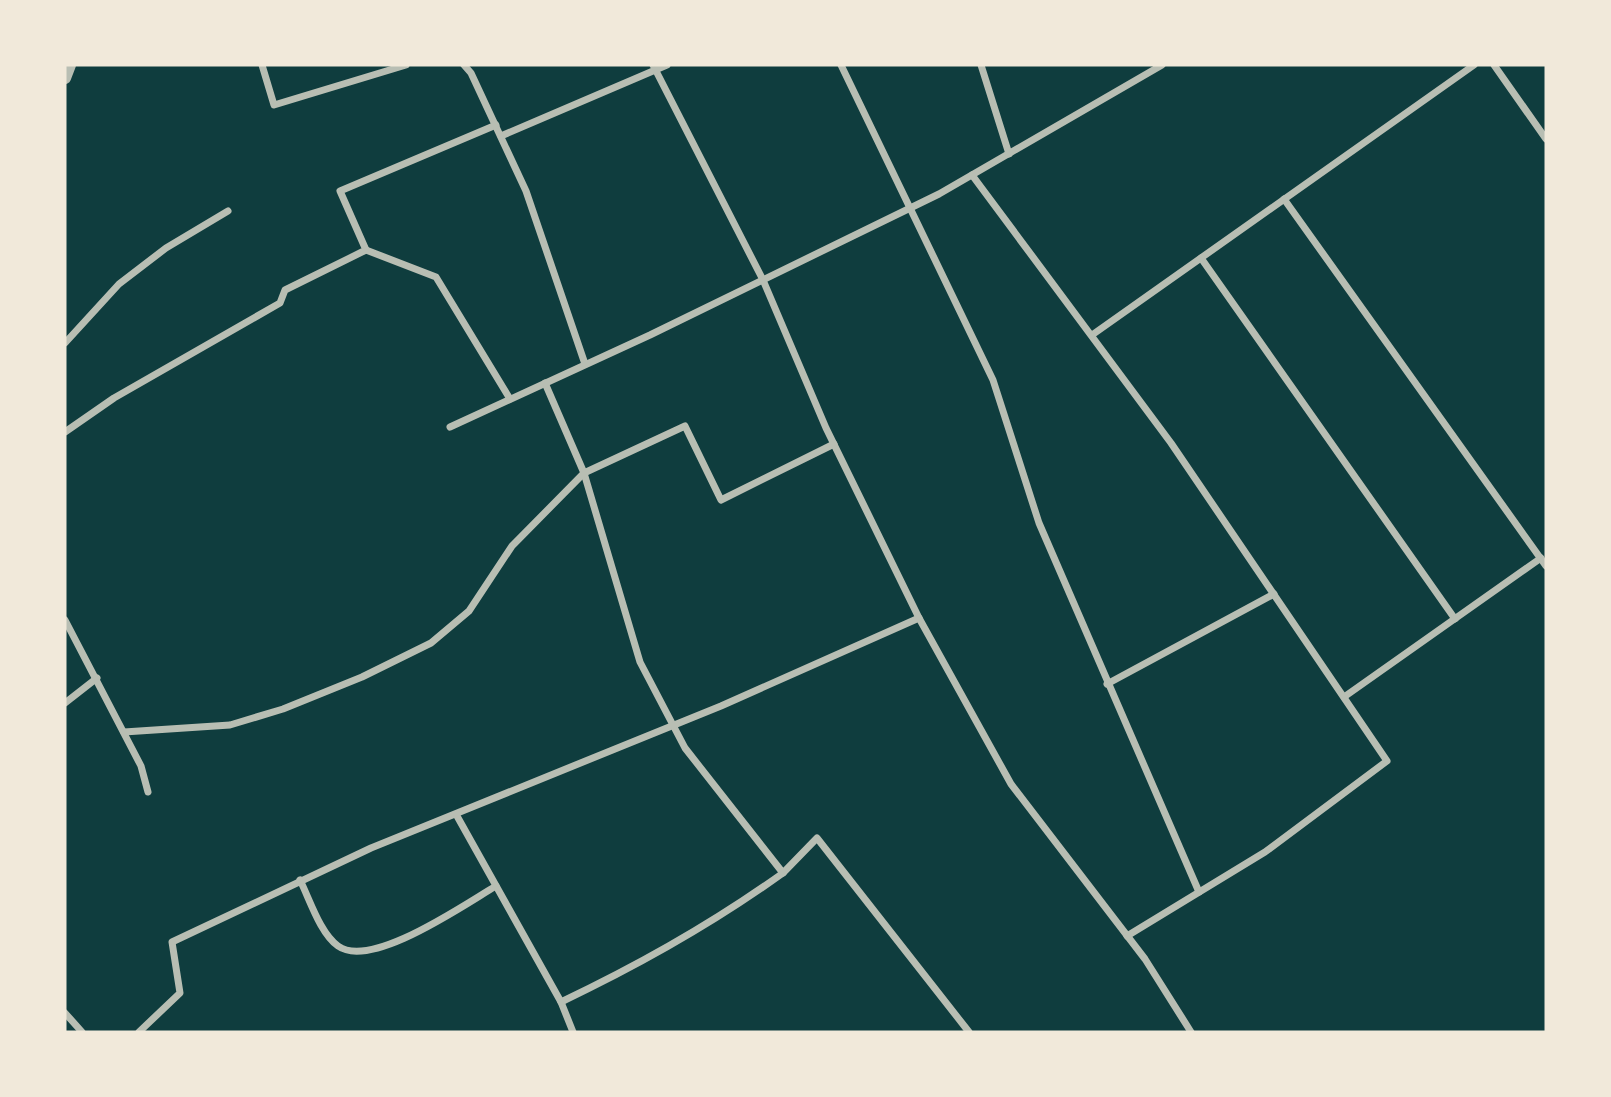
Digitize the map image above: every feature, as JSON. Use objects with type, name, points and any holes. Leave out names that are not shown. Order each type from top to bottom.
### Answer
[{"type":"street","points":[[65,78],[71,65]]},
{"type":"street","points":[[262,65],[274,105],[406,65]]},
{"type":"street","points":[[464,65],[471,73],[526,191],[585,364]]},
{"type":"street","points":[[501,136],[667,65]]},
{"type":"street","points":[[841,65],[993,380],[1039,523],[1199,892]]},
{"type":"street","points":[[981,65],[1009,154]]},
{"type":"street","points":[[450,427],[910,208],[1162,65]]},
{"type":"street","points":[[1092,335],[1474,65]]},
{"type":"street","points":[[1494,65],[1546,139]]},
{"type":"street","points":[[655,68],[763,279],[834,444],[919,618],[1011,784],[1127,936],[1191,1032]]},
{"type":"street","points":[[496,125],[340,191],[366,250],[436,277],[510,399]]},
{"type":"street","points":[[972,175],[1092,335],[1274,594],[1387,761],[1265,852],[1127,936]]},
{"type":"street","points":[[1284,199],[1546,566]]},
{"type":"street","points":[[65,343],[119,284],[166,248],[228,211]]},
{"type":"street","points":[[65,432],[114,398],[280,303],[285,290],[366,250]]},
{"type":"street","points":[[1201,258],[1455,619]]},
{"type":"street","points":[[545,383],[584,473],[640,662],[685,748],[783,873]]},
{"type":"street","points":[[124,732],[230,725],[283,709],[362,677],[431,643],[469,611],[512,546],[584,473],[685,426],[721,500],[834,444]]},
{"type":"street","points":[[1344,697],[1541,558]]},
{"type":"street","points":[[1107,684],[1274,594]]},
{"type":"street","points":[[139,1032],[180,993],[172,942],[371,848],[457,816],[919,618]]},
{"type":"street","points":[[65,620],[141,766],[148,792]]},
{"type":"street","points":[[65,703],[97,678]]},
{"type":"street","points":[[457,816],[561,1002],[573,1032]]},
{"type":"street","points":[[561,1002],[634,967],[711,923],[783,873],[817,838],[969,1032]]},
{"type":"street","points":[[300,880],[323,925],[338,946],[355,952],[373,951],[396,942],[496,886]]},
{"type":"street","points":[[65,1013],[82,1032]]}]
